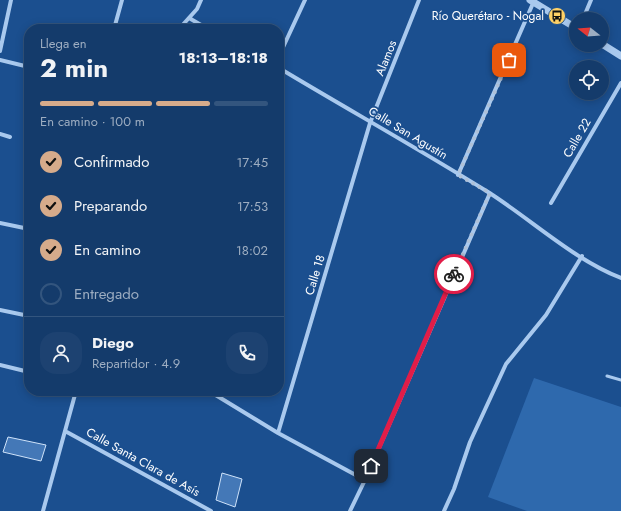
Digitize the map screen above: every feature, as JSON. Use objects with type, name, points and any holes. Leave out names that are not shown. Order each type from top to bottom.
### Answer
[{"type":"street","points":[[0,51],[11,0]]},
{"type":"street","points":[[115,24],[122,0]]},
{"type":"street","points":[[184,24],[197,9],[201,0]]},
{"type":"street","points":[[284,45],[305,0]]},
{"type":"street","name":"Alamos","points":[[370,123],[419,0]]},
{"type":"street","points":[[586,12],[591,0]]},
{"type":"street","points":[[458,175],[533,1],[569,24]]},
{"type":"street","points":[[189,18],[199,24]]},
{"type":"street","points":[[609,48],[621,56]]},
{"type":"street","points":[[0,60],[24,66]]},
{"type":"street","name":"Calle San Agustín","points":[[284,71],[490,193],[545,233],[621,278]]},
{"type":"street","name":"Calle 22","points":[[551,203],[621,83]]},
{"type":"street","name":"Calle 18","points":[[278,433],[370,123]]},
{"type":"street","points":[[0,134],[10,137]]},
{"type":"street","points":[[350,511],[365,480],[490,193]]},
{"type":"street","points":[[0,223],[24,228]]},
{"type":"street","points":[[444,511],[454,489],[470,442],[506,364],[546,315],[582,256]]},
{"type":"street","points":[[0,310],[24,315]]},
{"type":"street","points":[[0,365],[24,371]]},
{"type":"street","points":[[42,511],[75,396]]},
{"type":"street","points":[[217,396],[278,433],[365,480]]},
{"type":"street","name":"Calle Santa Clara de Asís","points":[[65,431],[212,511]]},
{"type":"lane","points":[[607,376],[621,380]]},
{"type":"shaded area","points":[[534,378],[621,407],[621,511],[527,511],[488,497]]},
{"type":"building","points":[[8,437],[46,445],[41,461],[3,452]]},
{"type":"building","points":[[222,473],[242,479],[235,507],[216,500]]},
{"type":"way so far","points":[[454,274],[490,193],[458,175],[509,60]]},
{"type":"place","name":"Río Querétaro - Nogal","points":[[557,16]]},
{"type":"route","points":[[371,466],[454,274]]}]
